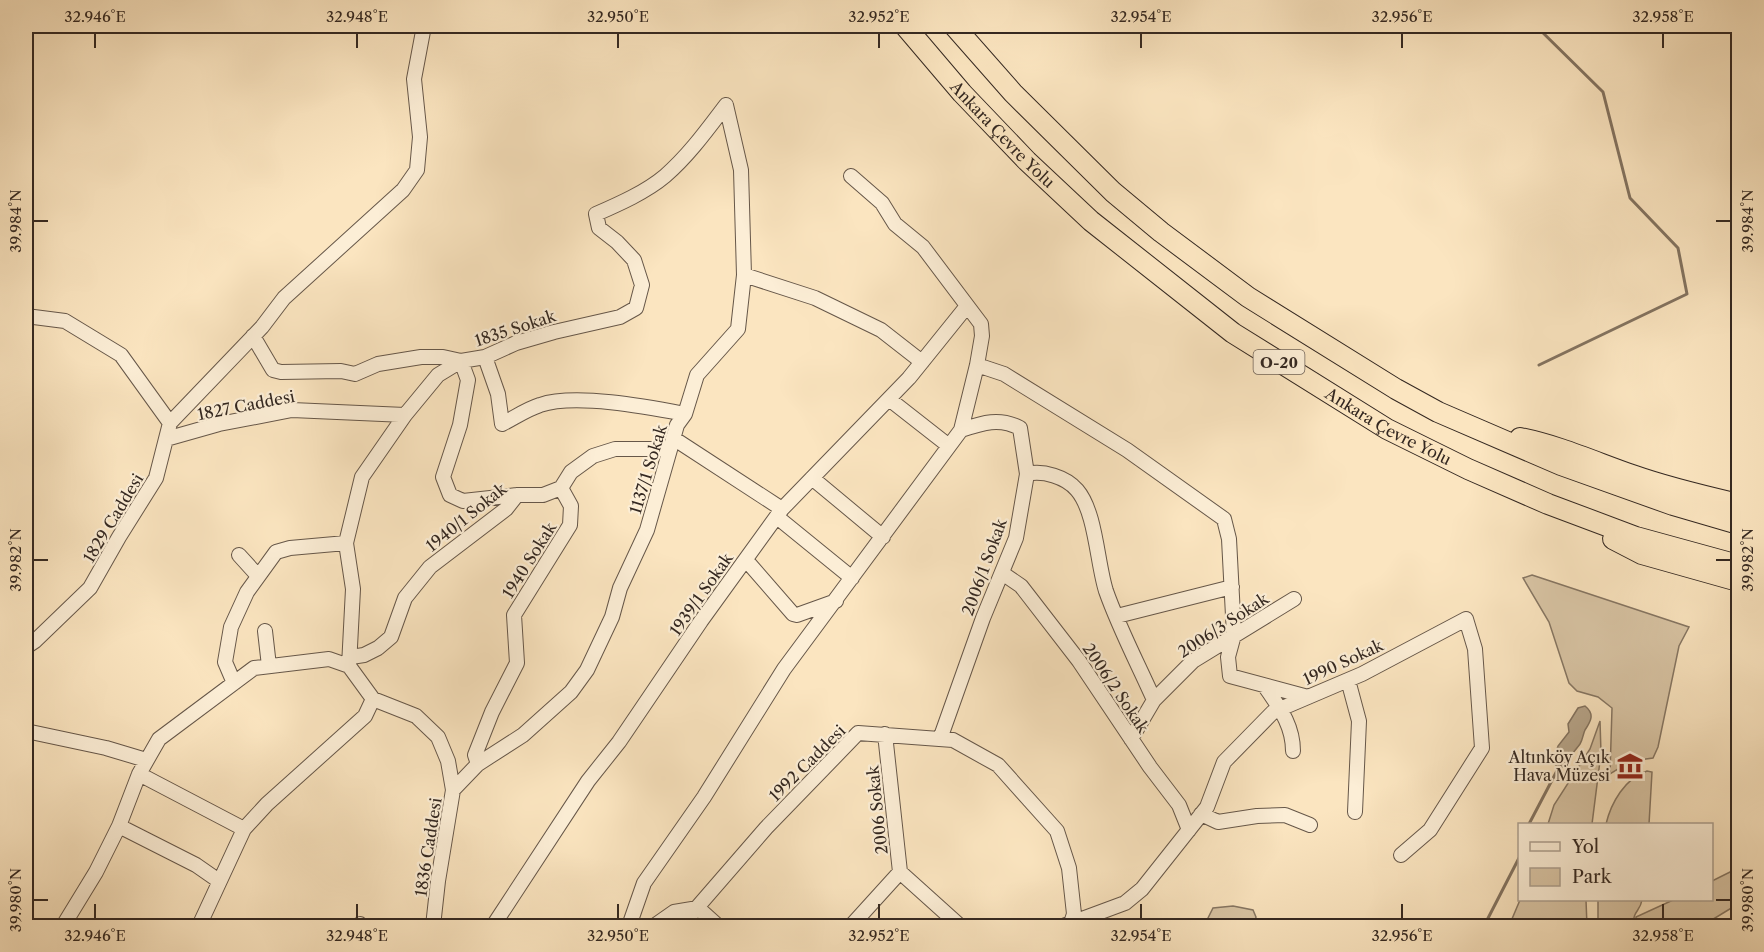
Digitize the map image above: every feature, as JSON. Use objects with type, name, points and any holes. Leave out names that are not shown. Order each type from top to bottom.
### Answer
[{"type":"highway","name":"Ankara Çevre Yolu","points":[[905,26],[962,93],[1027,161],[1083,214],[1233,333],[1387,429],[1468,469],[1636,537],[1738,565]]},
{"type":"highway","name":"O-20","points":[[954,26],[1013,93],[1113,192],[1161,232],[1248,297],[1396,389],[1438,412],[1561,465],[1673,505],[1738,524]]},
{"type":"highway","points":[[1478,429],[1540,442],[1686,492],[1738,504]]},
{"type":"highway","points":[[1567,511],[1589,526],[1642,554],[1738,581]]},
{"type":"street","points":[[26,315],[65,321],[122,355],[170,423],[253,336],[284,298],[403,190],[417,170],[420,137],[414,79],[424,26]]},
{"type":"street","name":"1137/1 Sokak","points":[[453,790],[478,764],[523,735],[571,692],[587,670],[612,617],[620,588],[647,530],[676,426],[685,414],[697,375],[738,329],[744,275],[741,170],[726,105]]},
{"type":"street","name":"1835 Sokak","points":[[350,661],[353,589],[346,543],[362,477],[405,415],[438,375],[461,362],[485,357],[516,344],[555,332],[620,317],[636,308],[642,285],[634,260],[617,242],[599,228],[596,214],[620,204],[664,177],[695,146],[726,105]]},
{"type":"street","points":[[628,927],[644,883],[704,797],[784,669],[961,430],[977,365],[983,330],[981,324],[923,247],[895,224],[882,203],[851,176]]},
{"type":"street","points":[[744,275],[815,298],[881,330],[922,362]]},
{"type":"street","name":"1939/1 Sokak","points":[[493,927],[588,781],[619,742],[780,513],[889,399],[967,306]]},
{"type":"street","points":[[253,336],[273,370],[281,372],[341,371],[355,374],[378,364],[421,357],[443,357],[461,362],[468,380],[460,426],[443,477],[446,486],[450,495],[462,501],[517,495]]},
{"type":"street","points":[[485,357],[498,394],[502,424],[540,404],[570,400],[641,405],[685,414]]},
{"type":"street","points":[[977,365],[1004,374],[1127,450],[1224,519],[1229,539],[1234,635],[1228,657],[1230,676],[1308,697]]},
{"type":"street","points":[[889,399],[949,446]]},
{"type":"street","name":"1827 Caddesi","points":[[166,439],[219,424],[292,410],[405,415]]},
{"type":"street","name":"2006/1 Sokak","points":[[940,739],[983,618],[1016,538],[1027,474],[1020,428],[1009,422],[992,420],[961,430]]},
{"type":"street","name":"1829 Caddesi","points":[[26,647],[90,588],[156,478],[170,423]]},
{"type":"street","points":[[561,488],[571,472],[592,456],[615,449],[672,444],[780,513],[852,578]]},
{"type":"street","points":[[1027,474],[1039,471],[1059,478],[1076,489],[1085,504],[1106,590],[1154,700]]},
{"type":"street","points":[[812,478],[883,537]]},
{"type":"street","name":"1940/1 Sokak","points":[[350,661],[378,648],[391,637],[405,598],[430,567],[506,508],[517,495],[543,495],[561,488]]},
{"type":"street","name":"1940 Sokak","points":[[478,764],[475,755],[492,712],[517,663],[514,615],[570,525],[571,506],[561,488]]},
{"type":"street","points":[[234,683],[225,662],[231,627],[247,592],[276,552],[290,548],[346,543]]},
{"type":"street","points":[[239,555],[258,576]]},
{"type":"street","points":[[746,560],[793,614],[801,614],[836,601]]},
{"type":"street","name":"2006/2 Sokak","points":[[1002,573],[1021,586],[1079,661],[1179,805],[1189,830]]},
{"type":"street","points":[[1118,616],[1232,587]]},
{"type":"street","name":"2006/3 Sokak","points":[[1131,739],[1154,700],[1193,661],[1294,599]]},
{"type":"street","name":"1990 Sokak","points":[[1068,925],[1125,903],[1142,889],[1207,807],[1224,762],[1273,712],[1348,680],[1466,619],[1475,649],[1482,748],[1430,830],[1401,855]]},
{"type":"street","points":[[265,631],[269,666]]},
{"type":"street","points":[[63,927],[96,872],[119,826],[139,774],[159,739],[254,668],[329,659],[350,661],[373,699],[365,716],[267,804],[244,829],[199,927]]},
{"type":"street","points":[[1348,680],[1359,721],[1355,812]]},
{"type":"street","points":[[1264,685],[1288,722],[1293,738],[1293,751]]},
{"type":"street","name":"1836 Caddesi","points":[[373,699],[416,716],[438,737],[448,761],[453,790],[438,881],[434,927]]},
{"type":"street","points":[[26,731],[106,748],[146,760]]},
{"type":"street","name":"1992 Caddesi","points":[[681,927],[766,828],[858,733],[953,740],[998,765],[1057,831],[1069,868],[1074,914],[1068,925]]},
{"type":"street","name":"2006 Sokak","points":[[885,735],[900,872],[960,927]]},
{"type":"street","points":[[139,774],[244,829]]},
{"type":"street","points":[[1201,814],[1218,822],[1257,816],[1285,815],[1310,825]]},
{"type":"street","points":[[119,826],[196,865],[219,880]]},
{"type":"street","points":[[850,927],[900,872]]},
{"type":"street","points":[[654,927],[674,912],[698,908],[718,927]]},
{"type":"green space","points":[[1532,575],[1689,627],[1679,646],[1658,747],[1653,758],[1631,761],[1610,774],[1612,708],[1598,697],[1577,691],[1569,683],[1549,622],[1523,578]]},
{"type":"green space","points":[[1600,721],[1601,753],[1592,823],[1548,823],[1554,805],[1590,749]]},
{"type":"green space","points":[[1652,772],[1649,823],[1606,823],[1620,792],[1639,774]]},
{"type":"green space","points":[[1738,868],[1738,904],[1702,926],[1636,926],[1636,917],[1671,901],[1713,901],[1713,880]]},
{"type":"green space","points":[[1520,901],[1586,901],[1587,926],[1509,926]]},
{"type":"green space","points":[[1598,901],[1642,901],[1634,917],[1633,926],[1598,926]]},
{"type":"green space","points":[[1233,906],[1253,910],[1256,917],[1254,926],[1204,926],[1213,908]]},
{"type":"shaded area","points":[[1585,706],[1591,715],[1590,721],[1580,744],[1560,770],[1553,762],[1558,746],[1569,732],[1568,724],[1578,708]]},
{"type":"waterway","points":[[1536,26],[1603,92],[1630,198],[1678,248],[1687,294],[1539,365]]},
{"type":"waterway","points":[[1530,823],[1560,765]]},
{"type":"waterway","points":[[1484,926],[1518,860]]},
{"type":"place","name":"Altınköy Açık Hava Müzesi","points":[[1630,766]]}]
